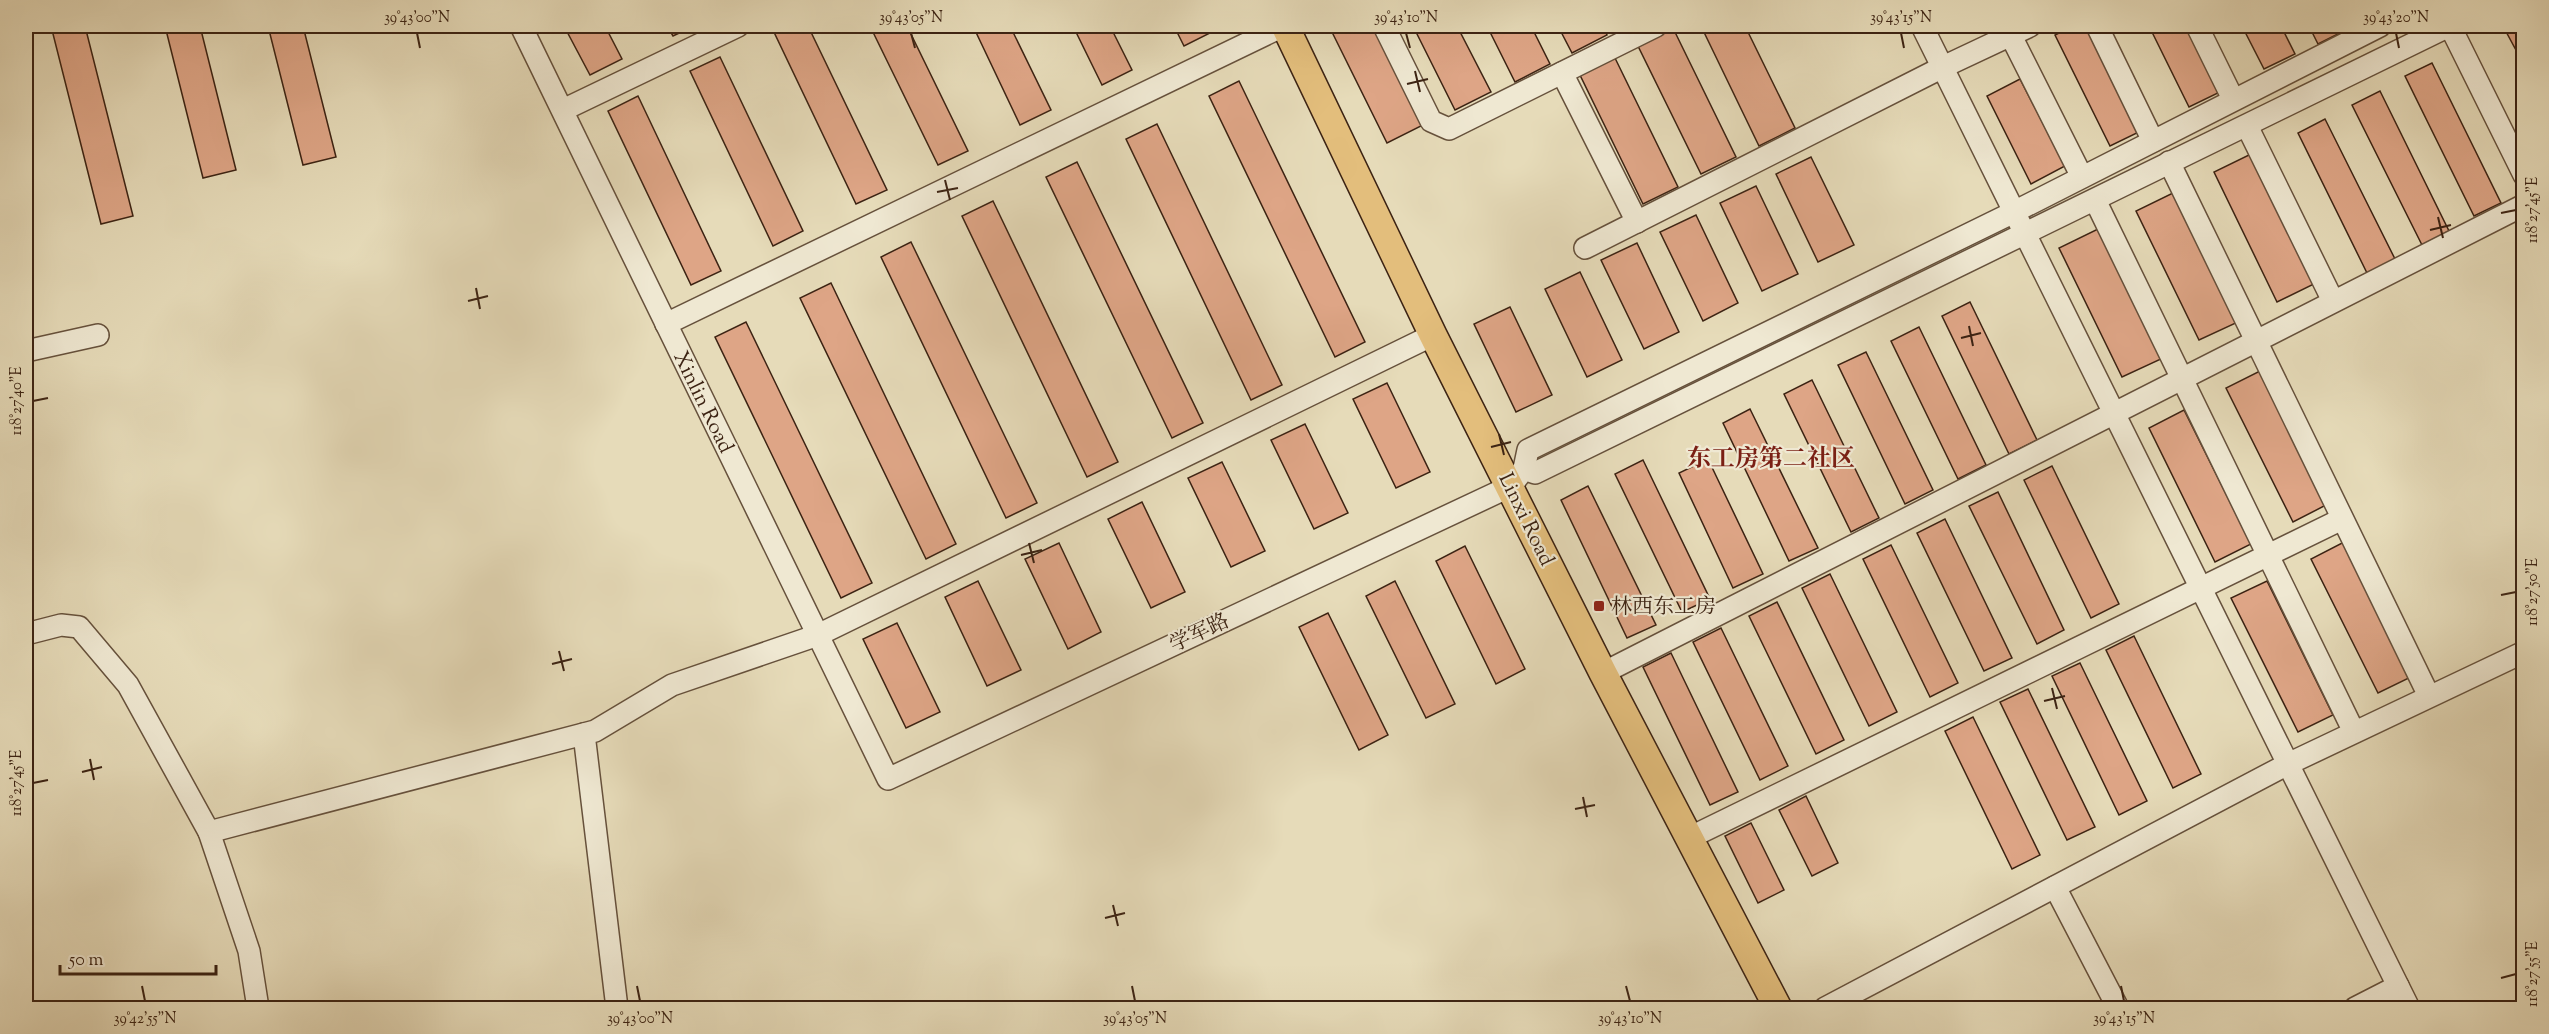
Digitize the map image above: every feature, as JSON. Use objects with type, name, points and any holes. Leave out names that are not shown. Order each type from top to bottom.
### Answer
[{"type":"main road","name":"Linxi Road","points":[[1284,26],[1433,335],[1517,477],[1603,673],[1778,1008]]},
{"type":"street","name":"Xinlin Road","points":[[521,26],[888,779]]},
{"type":"street","points":[[562,110],[738,26]]},
{"type":"street","points":[[666,324],[1284,26]]},
{"type":"street","points":[[1384,26],[1431,121],[1449,129],[1656,26]]},
{"type":"street","points":[[1922,26],[2409,1008]]},
{"type":"street","points":[[1585,248],[1943,67],[2009,30],[2030,26]]},
{"type":"street","points":[[2097,26],[2153,141]]},
{"type":"street","points":[[2197,26],[2233,99]]},
{"type":"street","points":[[1517,477],[1528,450],[2014,212],[2380,26]]},
{"type":"street","points":[[2450,26],[2523,175]]},
{"type":"street","name":"学军路","points":[[888,779],[1517,477],[1535,473],[2026,236],[2169,162],[2450,26]]},
{"type":"street","points":[[2009,30],[2082,177]]},
{"type":"street","points":[[1562,73],[1637,222]]},
{"type":"street","points":[[2247,126],[2332,301]]},
{"type":"street","points":[[2169,162],[2429,696]]},
{"type":"street","points":[[2095,200],[2354,732]]},
{"type":"street","points":[[1603,673],[2523,205]]},
{"type":"street","points":[[26,351],[98,335]]},
{"type":"street","points":[[209,832],[595,731],[672,685],[818,635],[1433,335]]},
{"type":"street","points":[[1689,838],[2342,519]]},
{"type":"street","points":[[26,634],[61,625],[79,627],[128,685],[209,832],[249,951],[258,1008]]},
{"type":"street","points":[[1825,1008],[2288,764],[2523,652]]},
{"type":"street","points":[[584,734],[617,1008]]},
{"type":"street","points":[[2055,887],[2118,1008]]},
{"type":"street","points":[[2355,1008],[2398,986]]},
{"type":"building","points":[[51,26],[85,26],[133,216],[101,224]]},
{"type":"building","points":[[165,26],[200,26],[236,170],[203,178]]},
{"type":"building","points":[[268,26],[303,26],[336,157],[303,165]]},
{"type":"building","points":[[564,26],[605,26],[622,59],[590,75]]},
{"type":"building","points":[[667,26],[694,26],[673,36]]},
{"type":"building","points":[[782,26],[808,26],[887,190],[856,204],[773,30]]},
{"type":"building","points":[[870,26],[907,26],[968,151],[938,165]]},
{"type":"building","points":[[973,26],[1010,26],[1051,110],[1020,125]]},
{"type":"building","points":[[1073,26],[1110,26],[1132,70],[1102,85]]},
{"type":"building","points":[[1174,26],[1211,26],[1214,31],[1184,46]]},
{"type":"building","points":[[1329,26],[1373,26],[1423,125],[1387,143]]},
{"type":"building","points":[[1413,26],[1457,26],[1491,92],[1455,110]]},
{"type":"building","points":[[1487,26],[1531,26],[1550,64],[1515,82]]},
{"type":"building","points":[[1558,26],[1603,26],[1607,35],[1572,53]]},
{"type":"building","points":[[1672,26],[1736,157],[1701,174],[1637,44]]},
{"type":"building","points":[[1701,26],[1745,26],[1795,128],[1759,146]]},
{"type":"building","points":[[2073,26],[2089,26],[2141,131],[2110,146],[2055,35]]},
{"type":"building","points":[[2149,26],[2187,26],[2220,92],[2189,107]]},
{"type":"building","points":[[2242,26],[2281,26],[2295,54],[2264,69]]},
{"type":"building","points":[[2309,26],[2347,26],[2348,29],[2318,44]]},
{"type":"building","points":[[2503,26],[2524,26],[2524,65]]},
{"type":"building","points":[[1614,56],[1678,187],[1643,204],[1579,73]]},
{"type":"building","points":[[720,57],[803,231],[773,246],[690,71]]},
{"type":"building","points":[[2432,63],[2501,203],[2474,216],[2405,76]]},
{"type":"building","points":[[2020,79],[2065,166],[2031,184],[1987,96]]},
{"type":"building","points":[[1239,81],[1365,342],[1335,357],[1209,96]]},
{"type":"building","points":[[2380,91],[2449,231],[2422,245],[2352,105]]},
{"type":"building","points":[[638,96],[721,271],[691,285],[608,111]]},
{"type":"building","points":[[2325,119],[2395,259],[2367,273],[2298,133]]},
{"type":"building","points":[[1157,124],[1282,385],[1251,400],[1126,139]]},
{"type":"building","points":[[2253,153],[2316,283],[2277,302],[2214,172]]},
{"type":"building","points":[[1811,157],[1854,245],[1818,262],[1776,174]]},
{"type":"building","points":[[1077,162],[1203,423],[1172,438],[1046,177]]},
{"type":"building","points":[[1756,186],[1798,274],[1762,291],[1720,203]]},
{"type":"building","points":[[2175,192],[2238,322],[2199,340],[2136,211]]},
{"type":"building","points":[[993,201],[1118,462],[1087,477],[962,216]]},
{"type":"building","points":[[1696,215],[1738,303],[1703,321],[1660,232]]},
{"type":"building","points":[[2098,229],[2161,359],[2122,377],[2059,248]]},
{"type":"building","points":[[911,242],[1037,503],[1006,518],[881,257]]},
{"type":"building","points":[[1637,243],[1679,332],[1644,349],[1601,260]]},
{"type":"building","points":[[1580,272],[1622,360],[1587,377],[1545,289]]},
{"type":"building","points":[[831,283],[956,544],[926,559],[800,298]]},
{"type":"building","points":[[1970,302],[2037,440],[2009,454],[1942,316]]},
{"type":"building","points":[[1510,307],[1552,395],[1516,412],[1474,324]]},
{"type":"building","points":[[746,322],[872,583],[841,598],[715,337]]},
{"type":"building","points":[[1919,327],[1986,465],[1958,479],[1891,341]]},
{"type":"building","points":[[1866,352],[1933,490],[1905,504],[1838,365]]},
{"type":"building","points":[[2262,370],[2328,504],[2293,522],[2226,388]]},
{"type":"building","points":[[1812,380],[1879,518],[1851,532],[1784,394]]},
{"type":"building","points":[[1387,383],[1430,472],[1396,488],[1353,399]]},
{"type":"building","points":[[1750,409],[1818,548],[1789,561],[1723,423]]},
{"type":"building","points":[[2184,410],[2251,544],[2215,562],[2149,428]]},
{"type":"building","points":[[1305,424],[1348,513],[1314,529],[1271,440]]},
{"type":"building","points":[[1708,459],[1763,574],[1733,588],[1679,473]]},
{"type":"building","points":[[1643,460],[1710,599],[1682,612],[1615,474]]},
{"type":"building","points":[[1222,462],[1265,551],[1231,567],[1188,478]]},
{"type":"building","points":[[2052,466],[2119,604],[2091,618],[2024,480]]},
{"type":"building","points":[[1588,486],[1656,625],[1627,638],[1561,500]]},
{"type":"building","points":[[1998,492],[2064,630],[2037,644],[1969,506]]},
{"type":"building","points":[[1142,502],[1185,592],[1151,608],[1108,519]]},
{"type":"building","points":[[1945,519],[2012,658],[1984,671],[1917,533]]},
{"type":"building","points":[[2346,541],[2413,676],[2378,693],[2311,559]]},
{"type":"building","points":[[1059,543],[1101,632],[1068,649],[1025,559]]},
{"type":"building","points":[[1891,545],[1958,683],[1930,697],[1863,559]]},
{"type":"building","points":[[1465,546],[1525,669],[1496,684],[1436,561]]},
{"type":"building","points":[[1830,574],[1897,712],[1869,726],[1802,588]]},
{"type":"building","points":[[978,581],[1021,670],[987,686],[945,597]]},
{"type":"building","points":[[1395,581],[1455,704],[1426,718],[1366,596]]},
{"type":"building","points":[[2267,581],[2333,715],[2298,732],[2231,598]]},
{"type":"building","points":[[1777,602],[1844,740],[1816,754],[1749,616]]},
{"type":"building","points":[[1328,613],[1388,735],[1359,750],[1299,627]]},
{"type":"building","points":[[897,623],[940,712],[906,728],[863,639]]},
{"type":"building","points":[[1721,628],[1788,766],[1760,780],[1693,642]]},
{"type":"building","points":[[2134,636],[2201,774],[2173,788],[2106,650]]},
{"type":"building","points":[[1671,653],[1738,792],[1710,805],[1643,667]]},
{"type":"building","points":[[2080,663],[2147,801],[2119,815],[2052,676]]},
{"type":"building","points":[[2028,689],[2095,827],[2067,840],[2000,702]]},
{"type":"building","points":[[1973,717],[2040,855],[2012,869],[1945,731]]},
{"type":"building","points":[[1806,796],[1838,863],[1812,876],[1779,810]]},
{"type":"building","points":[[1751,823],[1784,890],[1758,903],[1725,836]]},
{"type":"place","name":"林西东工房","points":[[1599,606]]},
{"type":"district","name":"东工房第二社区","points":[[1771,458]]}]
